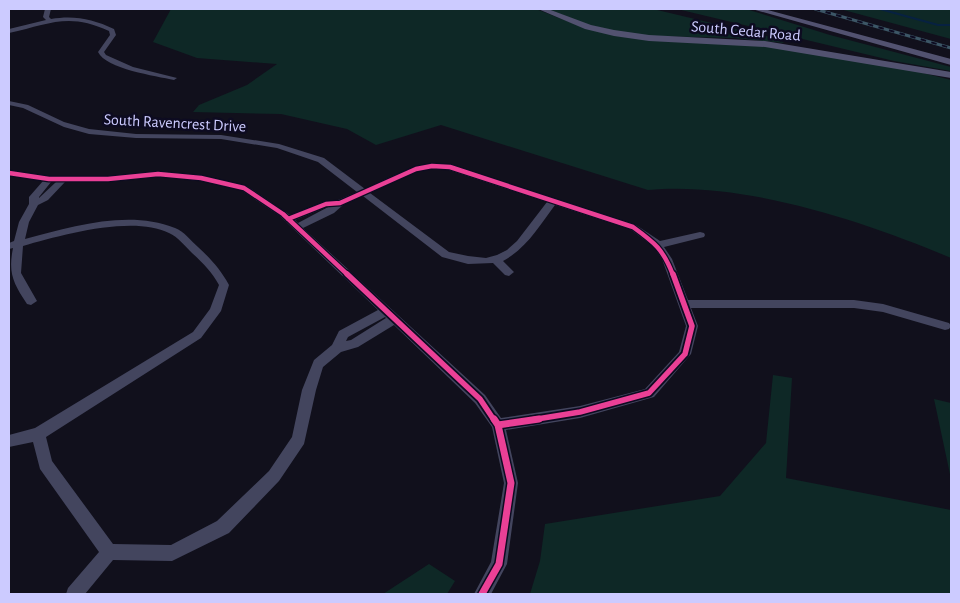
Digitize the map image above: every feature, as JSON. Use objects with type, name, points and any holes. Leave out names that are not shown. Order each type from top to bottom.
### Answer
[{"type":"street","points":[[48,9],[46,17],[50,21]]},
{"type":"street","name":"South Cedar Road","points":[[542,9],[588,27],[614,33],[649,38],[765,44],[951,75]]},
{"type":"street","points":[[756,9],[951,62]]},
{"type":"street","points":[[9,32],[50,21],[84,18],[112,30],[114,35],[101,52],[103,56],[131,69],[174,78]]},
{"type":"street","name":"South Ravencrest Drive","points":[[9,103],[33,108],[51,119],[96,133],[129,136],[205,136],[276,145],[321,160],[446,255],[470,262],[497,261]]},
{"type":"street","points":[[297,227],[331,211],[340,203],[364,192],[416,169],[432,166],[450,167],[633,227],[658,245],[667,258],[692,326],[686,354],[649,393],[580,412],[498,425]]},
{"type":"street","points":[[9,173],[49,179],[108,178],[158,174],[202,178],[244,188],[297,227],[480,399],[498,425],[511,482],[499,564],[482,594]]},
{"type":"street","points":[[35,203],[34,197],[49,179]]},
{"type":"street","points":[[31,301],[20,285],[16,271],[14,244],[35,203],[45,198],[63,179]]},
{"type":"street","points":[[509,272],[497,261],[511,254],[553,201]]},
{"type":"street","points":[[288,219],[326,204],[340,203]]},
{"type":"street","points":[[9,441],[38,434],[197,335],[215,311],[224,285],[215,267],[172,230],[127,223],[102,225],[14,244]]},
{"type":"street","points":[[658,245],[700,236]]},
{"type":"street","points":[[684,304],[865,304],[945,326]]},
{"type":"street","points":[[108,552],[172,553],[223,527],[274,476],[299,439],[309,390],[318,364],[337,348],[354,344],[390,315]]},
{"type":"street","points":[[38,434],[45,464],[108,552]]},
{"type":"street","points":[[74,594],[108,552]]},
{"type":"green space","points":[[171,9],[536,9],[580,26],[613,34],[738,42],[903,68],[951,80],[951,258],[880,231],[802,207],[763,198],[723,192],[685,189],[648,190],[441,125],[376,145],[347,129],[281,114],[193,112],[199,105],[247,85],[277,64],[197,58],[153,42]]},
{"type":"green space","points":[[547,9],[653,9],[779,39],[784,43],[734,38],[651,36],[618,32],[589,25]]},
{"type":"green space","points":[[677,9],[746,9],[830,35],[951,67],[951,71],[894,61]]},
{"type":"green space","points":[[840,9],[951,9],[951,39]]},
{"type":"green space","points":[[773,375],[792,378],[786,478],[951,510],[951,594],[530,594],[540,561],[545,524],[720,496],[766,443]]},
{"type":"green space","points":[[934,399],[951,403],[951,479]]},
{"type":"green space","points":[[429,564],[455,581],[447,594],[383,594]]},
{"type":"waterway","points":[[880,9],[938,25],[951,25]]},
{"type":"railway","points":[[815,9],[951,48]]},
{"type":"cycle path","points":[[288,219],[326,204],[340,203],[416,169],[432,166],[450,167],[633,227],[658,245],[667,259],[692,326],[685,354],[649,393],[580,412],[498,425]]},
{"type":"cycle path","points":[[9,173],[49,179],[108,179],[158,174],[201,178],[244,188],[283,214],[480,399],[498,425],[511,483],[499,564],[482,594]]}]
